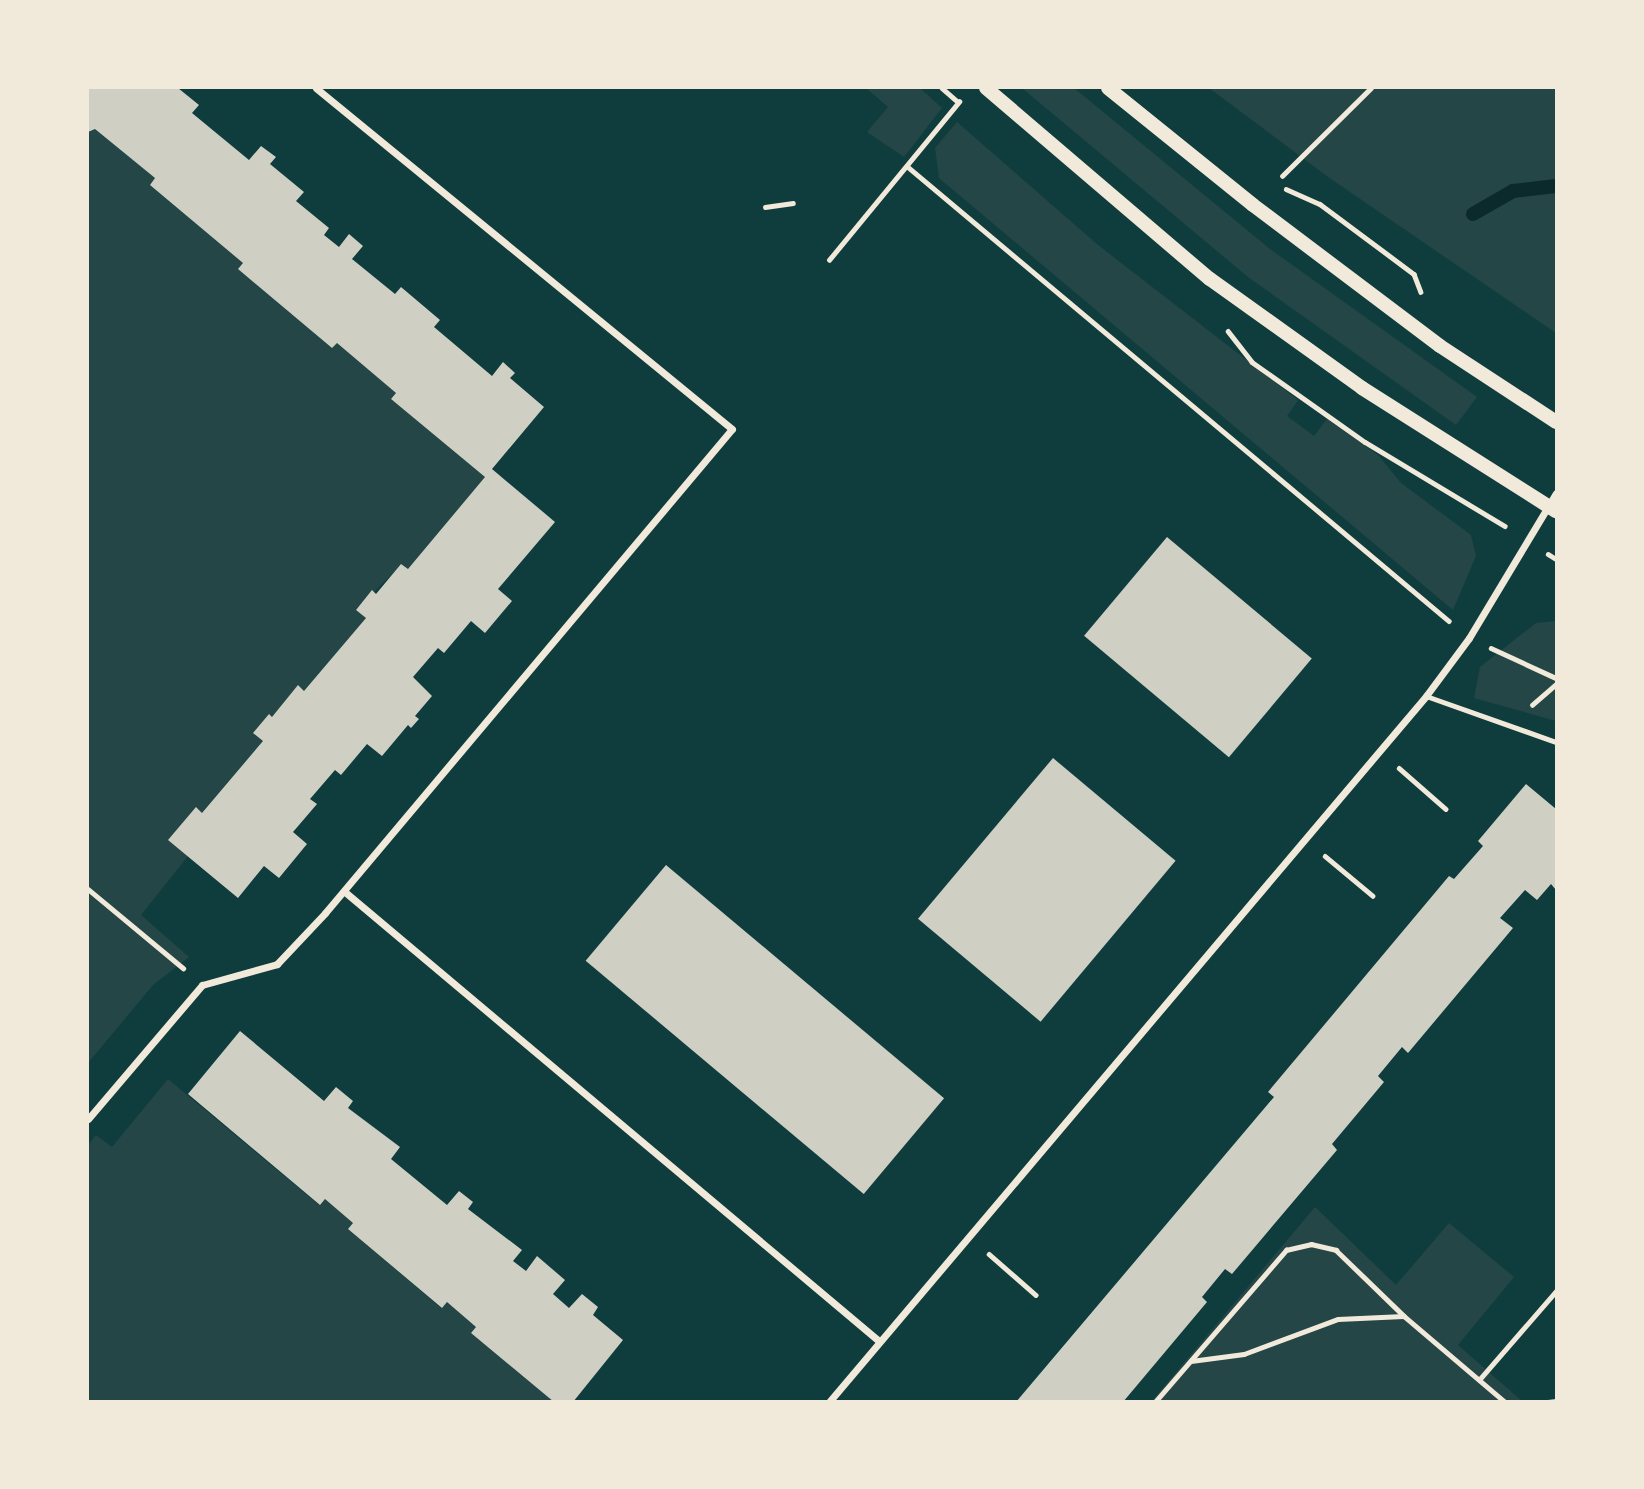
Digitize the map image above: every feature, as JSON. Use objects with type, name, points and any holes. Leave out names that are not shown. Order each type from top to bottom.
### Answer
[{"type":"main road","points":[[986,88],[1210,279],[1362,388],[1552,508]]},
{"type":"main road","points":[[1108,88],[1253,205],[1440,346],[1556,422]]},
{"type":"street","points":[[88,1119],[202,985],[277,964],[345,892],[732,429],[316,88]]},
{"type":"street","points":[[829,1402],[1426,696],[1469,638],[1552,508],[1556,493]]},
{"type":"street","points":[[345,892],[879,1342]]},
{"type":"lane","points":[[1426,696],[1556,742]]},
{"type":"path","points":[[1282,176],[1371,88]]},
{"type":"path","points":[[829,260],[959,102]]},
{"type":"path","points":[[908,167],[1469,638],[1556,678]]},
{"type":"path","points":[[1275,184],[1320,205],[1414,275],[1423,297]]},
{"type":"path","points":[[765,206],[793,203]]},
{"type":"path","points":[[1224,327],[1252,362],[1366,442],[1475,506]]},
{"type":"path","points":[[1524,713],[1556,684]]},
{"type":"path","points":[[1379,751],[1446,809]]},
{"type":"path","points":[[1304,839],[1373,896]]},
{"type":"path","points":[[88,888],[202,985]]},
{"type":"path","points":[[968,1236],[1036,1295]]},
{"type":"path","points":[[1154,1402],[1286,1250],[1311,1244],[1336,1251],[1404,1316],[1505,1402]]},
{"type":"path","points":[[1479,1380],[1556,1291]]},
{"type":"path","points":[[1190,1361],[1244,1354],[1338,1319],[1404,1316]]},
{"type":"path","points":[[1548,1402],[1556,1401]]},
{"type":"shaded area","points":[[866,88],[920,88],[942,108],[904,157],[867,132],[888,107]]},
{"type":"shaded area","points":[[1022,88],[1074,88],[1270,249],[1477,397],[1456,425],[1248,277]]},
{"type":"shaded area","points":[[1209,88],[1556,88],[1556,333],[1328,177]]},
{"type":"shaded area","points":[[957,122],[1098,245],[1298,400],[1287,416],[1314,436],[1327,419],[1378,455],[1401,483],[1471,535],[1476,556],[1453,610],[939,178],[935,148]]},
{"type":"shaded area","points":[[95,129],[155,178],[150,185],[243,263],[239,270],[332,348],[337,343],[396,393],[391,399],[485,477],[408,569],[401,565],[356,610],[366,618],[304,691],[299,686],[272,717],[268,715],[253,733],[263,741],[202,813],[197,808],[188,856],[141,915],[189,957],[153,985],[88,1063],[88,132]]},
{"type":"shaded area","points":[[1556,621],[1556,721],[1474,698],[1480,667],[1536,623]]},
{"type":"shaded area","points":[[168,1079],[319,1205],[325,1199],[353,1223],[348,1229],[441,1308],[447,1302],[476,1327],[471,1333],[554,1402],[88,1402],[88,1145],[96,1135],[112,1147]]},
{"type":"shaded area","points":[[1315,1207],[1396,1285],[1449,1223],[1514,1277],[1458,1345],[1522,1401],[1151,1402]]},
{"type":"building","points":[[88,88],[178,88],[199,105],[192,113],[249,160],[261,146],[276,157],[270,164],[304,192],[296,201],[329,228],[324,235],[339,247],[349,234],[363,246],[352,259],[395,294],[401,287],[440,320],[434,327],[492,376],[503,362],[515,373],[510,378],[544,407],[492,469],[555,522],[498,589],[512,601],[485,633],[471,621],[444,653],[438,648],[413,677],[432,696],[415,716],[419,719],[411,728],[408,725],[382,756],[367,744],[341,775],[335,770],[310,799],[317,804],[293,832],[307,844],[279,878],[264,866],[238,898],[168,840],[196,807],[202,813],[263,741],[253,733],[269,714],[272,717],[298,685],[304,691],[366,618],[356,610],[372,590],[376,594],[401,564],[408,569],[485,477],[391,399],[396,393],[337,343],[332,348],[238,269],[243,263],[150,185],[155,178],[95,129],[88,132]]},
{"type":"building","points":[[1167,537],[1312,658],[1229,757],[1084,636]]},
{"type":"building","points":[[1053,758],[1176,861],[1041,1022],[918,919]]},
{"type":"building","points":[[1526,784],[1556,809],[1556,890],[1551,884],[1537,900],[1525,890],[1500,918],[1513,928],[1408,1053],[1402,1047],[1378,1076],[1384,1082],[1332,1144],[1337,1150],[1232,1274],[1225,1269],[1202,1297],[1207,1302],[1123,1402],[1016,1402],[1274,1097],[1268,1092],[1449,876],[1454,879],[1483,846],[1478,841]]},
{"type":"building","points":[[666,865],[944,1098],[864,1194],[586,961]]},
{"type":"building","points":[[240,1031],[324,1101],[336,1087],[353,1101],[348,1108],[400,1147],[391,1159],[447,1205],[459,1191],[473,1202],[468,1209],[522,1250],[513,1261],[526,1271],[537,1256],[565,1280],[553,1294],[569,1308],[582,1294],[598,1307],[593,1315],[623,1340],[573,1402],[554,1402],[471,1333],[476,1327],[447,1302],[442,1308],[348,1229],[353,1223],[325,1199],[320,1205],[188,1094]]},
{"type":"waterway","points":[[1473,214],[1513,191],[1556,186]]}]
